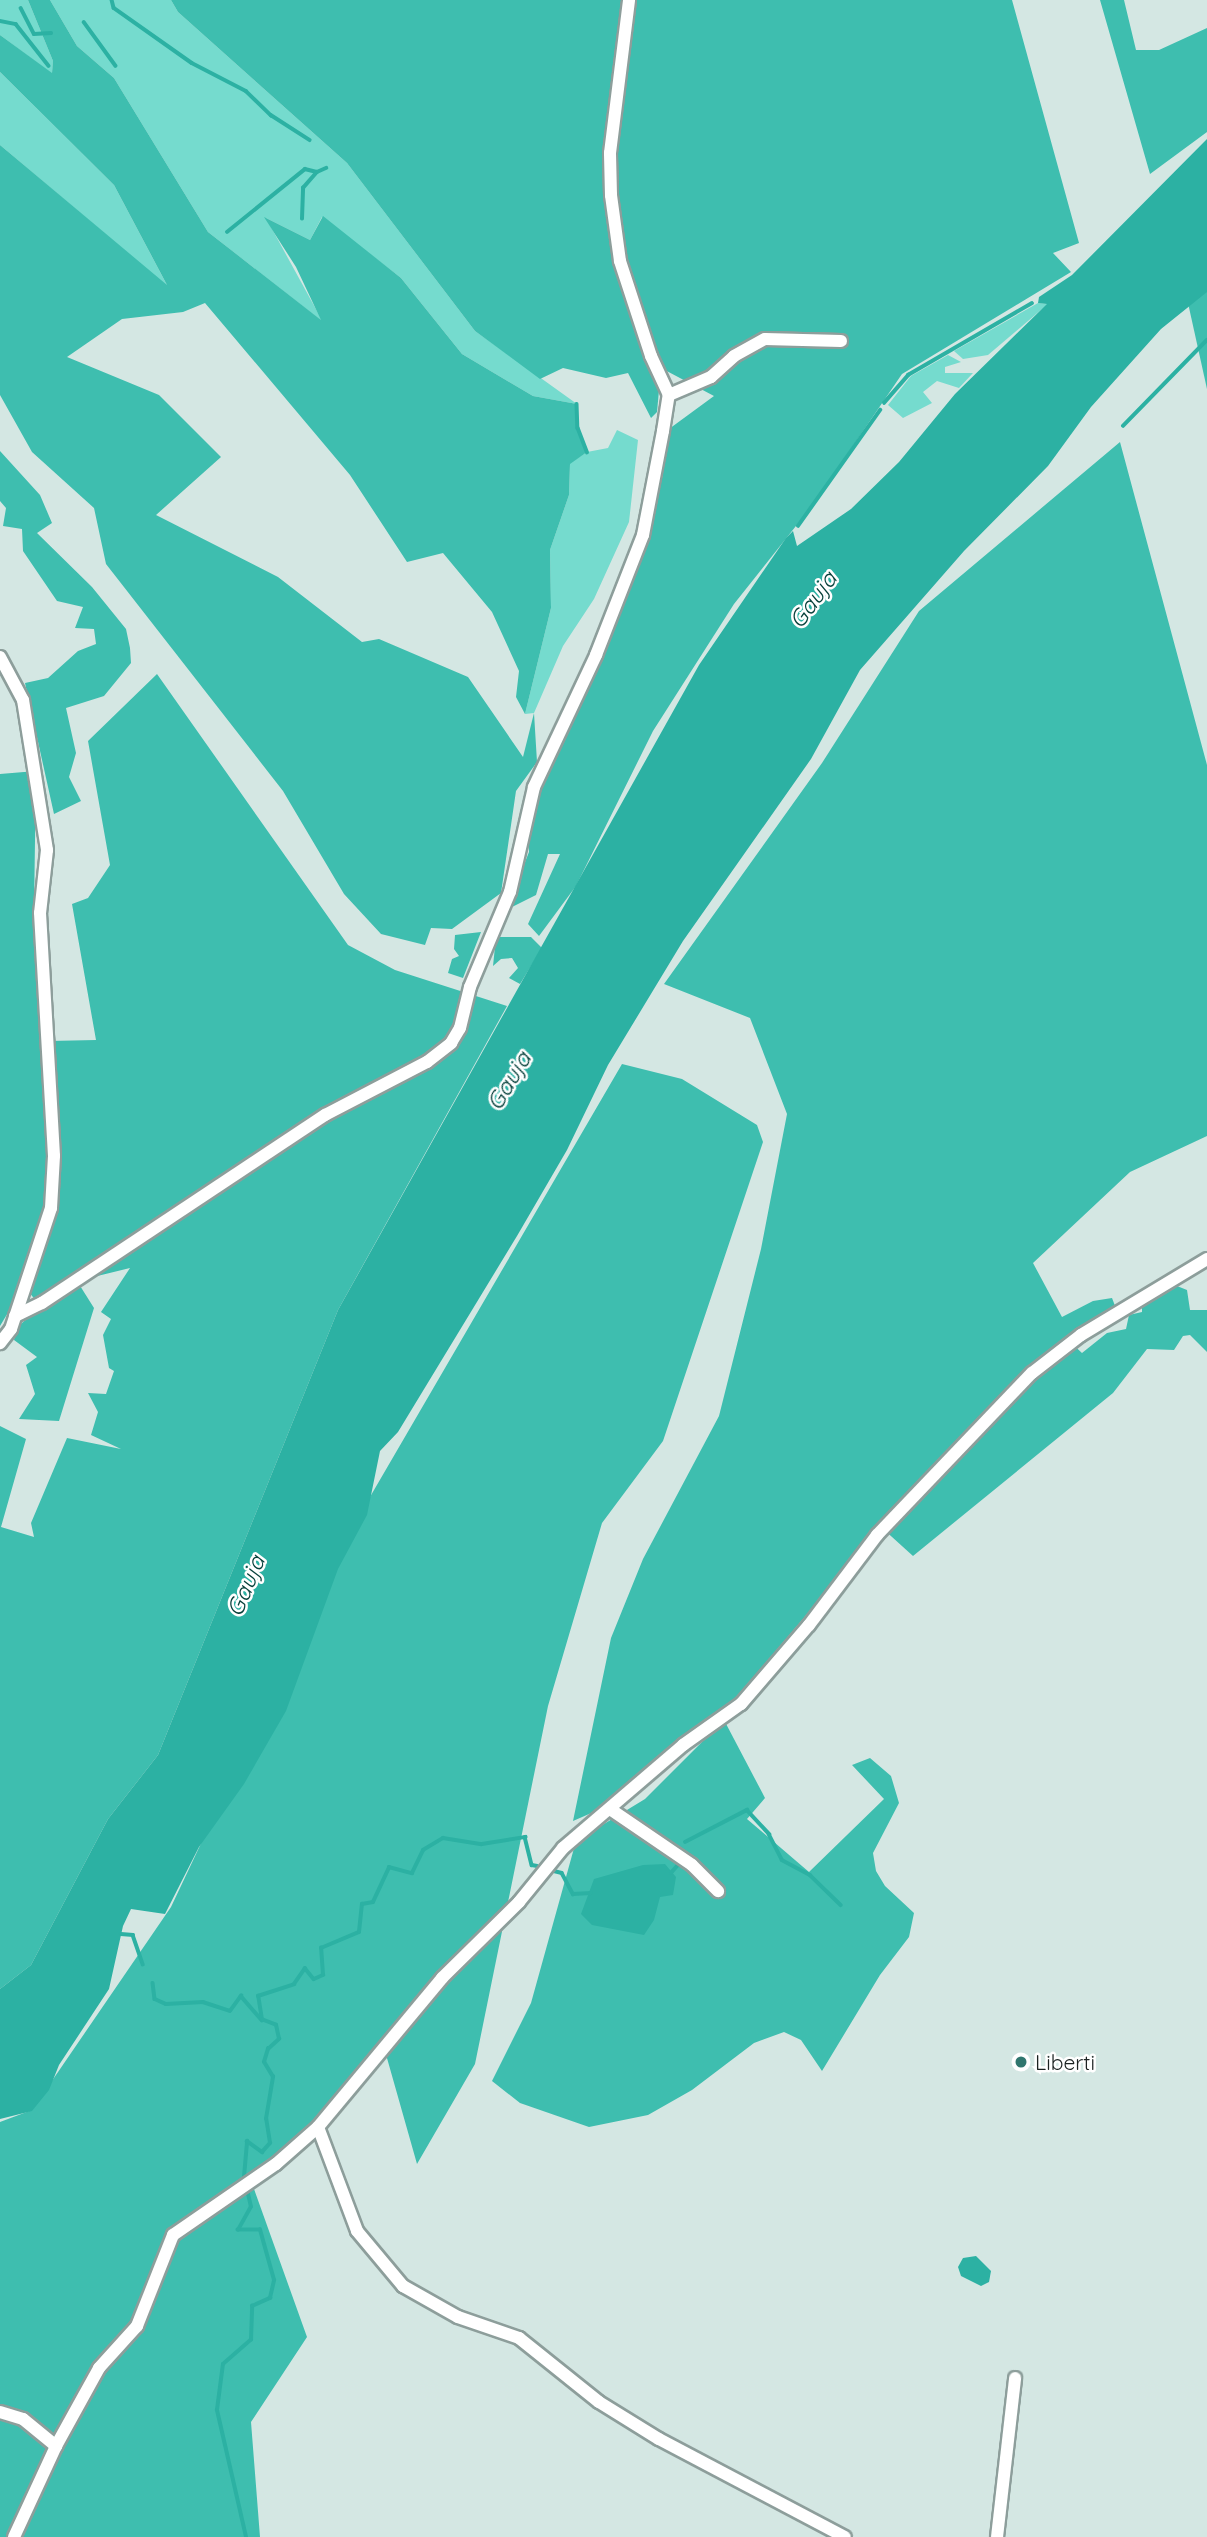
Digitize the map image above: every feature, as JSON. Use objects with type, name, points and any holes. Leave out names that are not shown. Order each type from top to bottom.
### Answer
[{"type":"street","points":[[15,1316],[41,1303],[314,1122],[427,1062],[451,1043],[510,892],[534,788],[596,655],[643,536],[669,395],[620,261],[611,195],[610,152],[629,0]]},
{"type":"street","points":[[669,395],[684,384],[711,377],[734,356],[765,339],[841,341]]},
{"type":"street","points":[[660,376],[684,384]]},
{"type":"street","points":[[0,657],[23,700],[47,850],[40,913],[54,1156],[51,1208],[15,1316],[0,1343]]},
{"type":"street","points":[[14,2537],[56,2446],[99,2368],[136,2326],[173,2235],[276,2164],[318,2127],[442,1978],[519,1902],[563,1848],[683,1745],[741,1704],[809,1625],[877,1535],[1032,1373],[1091,1328],[1207,1259]]},
{"type":"street","points":[[610,1809],[692,1865],[718,1891]]},
{"type":"street","points":[[318,2127],[357,2231],[403,2286],[458,2317],[519,2338],[590,2395],[659,2439],[845,2537]]},
{"type":"street","points":[[996,2537],[1015,2378]]},
{"type":"street","points":[[0,2412],[23,2419],[56,2446]]},
{"type":"shaded area","points":[[0,0],[28,0],[53,61],[52,74],[0,35]]},
{"type":"shaded area","points":[[50,0],[171,0],[178,12],[347,163],[475,331],[577,404],[533,396],[462,354],[401,278],[322,217],[310,240],[266,218],[323,322],[208,232],[114,78],[77,46]]},
{"type":"shaded area","points":[[0,72],[114,185],[168,287],[0,145]]},
{"type":"shaded area","points":[[1038,303],[1048,304],[988,355],[963,359],[954,351]]},
{"type":"shaded area","points":[[948,355],[961,362],[945,367],[945,373],[973,373],[959,388],[937,381],[923,392],[932,403],[903,418],[888,405],[911,376]]},
{"type":"shaded area","points":[[617,430],[638,440],[629,522],[594,599],[563,646],[534,713],[525,714],[551,608],[550,550],[569,495],[570,463],[587,452],[608,448]]},
{"type":"green space","points":[[28,0],[50,0],[77,46],[114,78],[208,232],[321,320],[296,267],[264,217],[310,240],[323,216],[401,278],[462,354],[533,396],[577,404],[578,428],[587,452],[570,464],[569,495],[550,550],[551,608],[525,714],[516,697],[519,671],[492,612],[443,553],[407,562],[350,475],[205,303],[183,312],[122,319],[67,357],[159,395],[221,457],[156,515],[278,577],[362,642],[379,639],[468,677],[523,757],[534,713],[537,762],[516,791],[501,893],[452,929],[431,928],[425,945],[381,934],[344,894],[283,791],[106,564],[94,508],[32,452],[0,395],[0,145],[167,285],[114,185],[0,72],[0,35],[52,73],[53,61]]},
{"type":"green space","points":[[171,0],[1012,0],[1079,243],[1053,253],[1071,272],[902,374],[811,507],[734,604],[653,731],[576,886],[539,936],[528,924],[560,854],[548,854],[536,895],[506,910],[529,852],[526,805],[633,578],[662,478],[669,429],[714,396],[661,368],[657,412],[651,418],[628,373],[606,378],[563,368],[540,379],[475,331],[347,163],[178,12]]},
{"type":"green space","points":[[1100,0],[1124,0],[1136,50],[1159,50],[1207,28],[1207,132],[1150,174]]},
{"type":"green space","points":[[1207,290],[1207,389],[1188,303]]},
{"type":"green space","points":[[1120,442],[1207,765],[1207,1136],[1130,1172],[1033,1263],[1062,1317],[1093,1301],[1112,1298],[1117,1311],[1067,1339],[1082,1353],[1107,1333],[1126,1329],[1129,1315],[1142,1312],[1142,1305],[1177,1286],[1187,1290],[1190,1310],[1207,1310],[1207,1352],[1190,1335],[1183,1336],[1174,1350],[1147,1349],[1113,1393],[913,1556],[881,1527],[736,1698],[612,1804],[573,1821],[611,1638],[643,1559],[719,1416],[761,1249],[787,1114],[750,1018],[664,984],[822,763],[919,611]]},
{"type":"green space","points":[[0,451],[40,495],[52,523],[37,533],[92,587],[126,629],[130,648],[131,663],[104,696],[66,708],[76,753],[69,777],[81,801],[54,814],[25,683],[48,678],[78,651],[96,644],[94,629],[75,628],[83,607],[57,601],[23,551],[22,529],[3,526],[6,508],[0,501]]},
{"type":"green space","points":[[157,674],[348,945],[395,970],[507,1006],[338,1310],[158,1755],[108,1819],[31,1965],[0,1989],[0,1426],[26,1439],[1,1527],[34,1537],[31,1523],[67,1438],[121,1449],[91,1435],[98,1412],[88,1393],[106,1394],[114,1371],[109,1368],[103,1335],[111,1319],[101,1312],[130,1268],[77,1281],[94,1308],[59,1421],[19,1419],[35,1394],[26,1365],[37,1357],[14,1340],[16,1328],[41,1307],[24,1286],[0,1326],[0,774],[36,771],[34,910],[49,1041],[96,1040],[72,904],[88,898],[110,865],[88,741]]},
{"type":"green space","points":[[481,932],[463,978],[448,973],[452,959],[459,956],[454,949],[455,935]]},
{"type":"green space","points":[[496,937],[531,937],[542,948],[520,984],[509,978],[518,968],[512,958],[501,959],[493,966]]},
{"type":"green space","points":[[622,1064],[682,1079],[757,1125],[763,1142],[663,1441],[602,1523],[548,1706],[475,2064],[417,2164],[383,2044],[254,2189],[307,2337],[251,2422],[260,2537],[0,2537],[0,2122],[32,2110],[171,1907],[342,1545]]},
{"type":"green space","points":[[724,1720],[765,1798],[747,1819],[809,1872],[884,1799],[852,1765],[870,1758],[891,1776],[899,1803],[873,1853],[876,1871],[885,1886],[914,1913],[909,1937],[880,1975],[822,2071],[801,2040],[784,2032],[754,2043],[692,2090],[648,2115],[589,2127],[520,2103],[492,2081],[531,2003],[576,1841],[645,1799]]},
{"type":"water","name":"Gauja","points":[[1207,139],[1207,292],[1161,329],[1091,407],[1048,466],[964,551],[860,670],[811,759],[683,941],[608,1065],[567,1150],[517,1236],[398,1432],[380,1451],[367,1515],[338,1569],[286,1711],[244,1784],[199,1847],[165,1914],[131,1909],[123,1926],[109,1989],[59,2065],[49,2090],[32,2111],[0,2119],[0,1989],[31,1965],[108,1819],[158,1755],[338,1310],[699,665],[786,538],[793,531],[797,546],[851,509],[899,462],[955,394],[1047,304],[1038,303],[1039,297],[1072,275]]},
{"type":"water","points":[[665,1864],[676,1877],[673,1895],[660,1897],[654,1920],[644,1935],[592,1925],[581,1914],[594,1879],[643,1865]]},
{"type":"water","points":[[976,2256],[991,2271],[989,2282],[981,2286],[961,2276],[958,2267],[963,2258]]},
{"type":"waterway","points":[[112,0],[114,8],[192,63],[246,91],[271,115],[310,140]]},
{"type":"waterway","points":[[21,8],[34,34]]},
{"type":"waterway","points":[[0,21],[16,24],[49,66]]},
{"type":"waterway","points":[[84,22],[116,66]]},
{"type":"waterway","points":[[34,34],[51,33]]},
{"type":"waterway","points":[[227,232],[305,169],[317,172],[326,168]]},
{"type":"waterway","points":[[302,219],[303,188],[317,172]]},
{"type":"waterway","points":[[884,403],[908,375],[1032,303]]},
{"type":"waterway","points":[[1123,426],[1207,340]]},
{"type":"waterway","points":[[577,404],[578,428],[587,452]]},
{"type":"waterway","points":[[798,526],[880,410]]},
{"type":"waterway","points":[[685,1842],[747,1810],[769,1834],[782,1860],[810,1875],[841,1905]]},
{"type":"waterway","points":[[153,1983],[155,1999],[166,2004],[203,2002],[230,2011],[241,1996],[262,2020],[258,1996],[294,1984],[305,1968],[314,1979],[323,1975],[321,1948],[359,1932],[362,1904],[373,1902],[389,1867],[412,1873],[423,1850],[443,1838],[482,1844],[525,1837],[532,1865],[537,1866]]},
{"type":"waterway","points":[[671,1873],[677,1866]]},
{"type":"waterway","points":[[550,1870],[562,1873],[573,1894],[591,1893]]},
{"type":"waterway","points":[[121,1934],[133,1935],[143,1964]]},
{"type":"waterway","points":[[244,2177],[247,2141],[262,2152],[270,2143],[266,2119],[273,2077],[264,2062],[268,2049],[279,2039],[276,2025],[263,2020]]},
{"type":"waterway","points":[[246,2537],[217,2410],[223,2364],[251,2340],[252,2306],[270,2298],[274,2280],[260,2230],[238,2230],[251,2207],[247,2190]]},
{"type":"place","name":"Liberti","points":[[1021,2062]]}]
